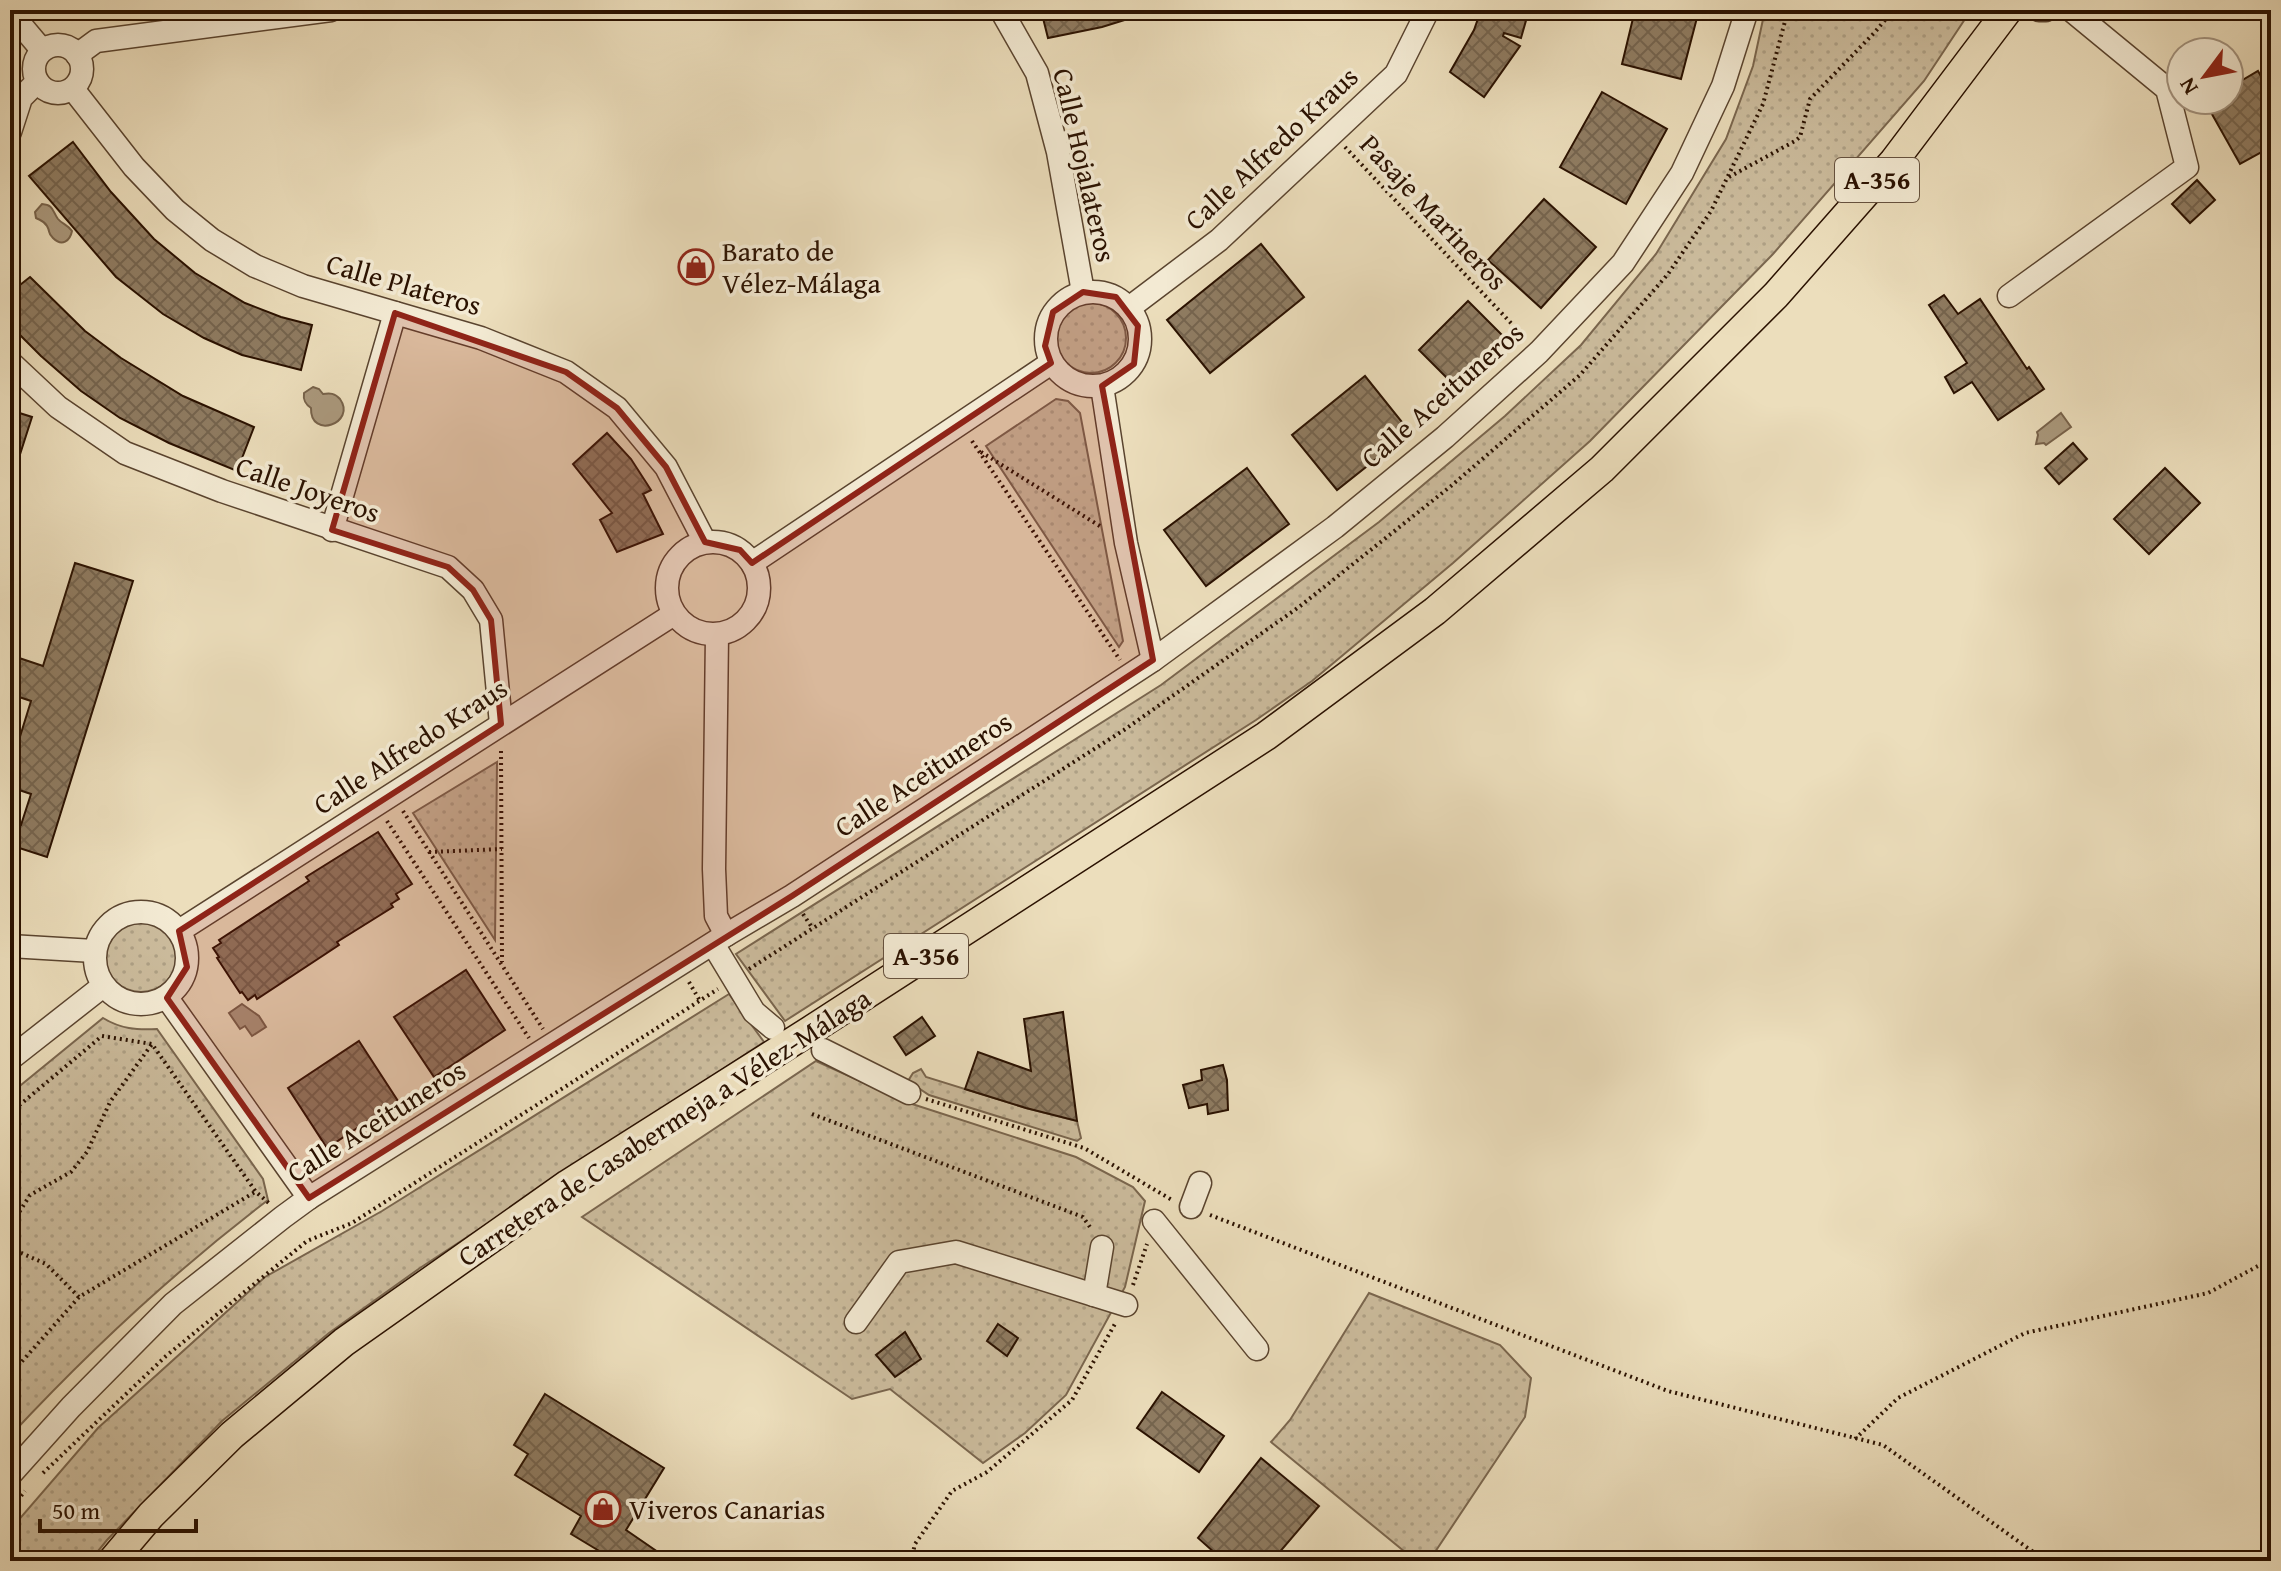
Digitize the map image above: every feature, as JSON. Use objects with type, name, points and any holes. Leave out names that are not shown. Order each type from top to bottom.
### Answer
[{"type":"main road","name":"Carretera de Casabermeja a Vélez-Málaga","points":[[112,1561],[151,1515],[232,1435],[344,1342],[568,1184],[1266,736],[1435,611],[1602,469],[1776,295],[1894,161],[2008,10]]},
{"type":"street","points":[[77,55],[96,41],[331,10]]},
{"type":"street","name":"Calle Hojalateros","points":[[1001,10],[1037,73],[1058,152],[1083,292]]},
{"type":"street","name":"Calle Alfredo Kraus","points":[[1129,308],[1219,240],[1396,74],[1428,10]]},
{"type":"street","name":"Calle Aceituneros","points":[[10,1475],[71,1407],[173,1304],[309,1198],[792,896],[1153,660],[1335,527],[1445,437],[1539,352],[1623,263],[1682,173],[1723,86],[1747,10]]},
{"type":"street","points":[[2039,10],[2046,10]]},
{"type":"street","points":[[2009,296],[2187,167],[2167,89],[2071,10]]},
{"type":"street","points":[[10,12],[42,50]]},
{"type":"street","points":[[62,45],[77,55],[82,72],[73,89],[51,91],[37,82],[34,64],[42,50],[62,45]]},
{"type":"street","points":[[10,132],[21,98],[37,82]]},
{"type":"street","name":"Calle Plateros","points":[[73,89],[134,167],[175,210],[212,240],[255,266],[303,286],[481,338],[566,372],[617,408],[666,467],[705,542]]},
{"type":"street","points":[[1083,292],[1100,292],[1116,297],[1129,308],[1138,326],[1140,345],[1134,364],[1120,379],[1102,386],[1082,386],[1065,378],[1051,363],[1045,346],[1046,328],[1053,312],[1066,299],[1083,292]]},
{"type":"street","points":[[332,530],[395,313]]},
{"type":"street","name":"Calle Joyeros","points":[[10,362],[58,407],[125,453],[332,530],[448,567],[473,590],[491,620],[501,724]]},
{"type":"street","points":[[752,563],[1051,363]]},
{"type":"street","points":[[1102,386],[1126,543],[1153,660]]},
{"type":"street","points":[[705,542],[723,543],[740,550],[752,563],[759,581],[758,600],[750,617],[735,630],[717,635],[700,634],[674,614],[667,597],[667,578],[675,562],[688,549],[705,542]]},
{"type":"street","name":"Calle Alfredo Kraus","points":[[179,931],[674,614]]},
{"type":"street","points":[[717,635],[714,869],[719,939],[754,1012],[773,1028]]},
{"type":"street","points":[[148,912],[165,919],[179,931],[187,948],[187,967],[180,985],[167,998],[150,1003],[133,1003],[117,997],[103,986],[95,969],[94,951],[101,933],[113,920],[130,913],[148,912]]},
{"type":"street","points":[[10,946],[94,951]]},
{"type":"street","points":[[10,1059],[103,986]]},
{"type":"street","points":[[167,998],[309,1198]]},
{"type":"street","points":[[823,1050],[909,1093]]},
{"type":"street","points":[[1191,1207],[1200,1183]]},
{"type":"street","points":[[1154,1221],[1257,1349]]},
{"type":"street","points":[[1094,1295],[1102,1247]]},
{"type":"street","points":[[856,1322],[899,1262],[956,1252],[1126,1305]]},
{"type":"path","points":[[1727,178],[1800,137],[1810,99],[1875,32],[1891,10]]},
{"type":"path","name":"Pasaje Marineros","points":[[1333,134],[1539,352]]},
{"type":"path","points":[[961,424],[1130,675]]},
{"type":"path","points":[[979,451],[1126,543]]},
{"type":"path","points":[[501,724],[502,965]]},
{"type":"path","points":[[383,798],[429,852],[502,965],[546,1049]]},
{"type":"path","points":[[383,798],[546,1049]]},
{"type":"path","points":[[429,852],[502,849]]},
{"type":"path","points":[[10,1113],[102,1036],[152,1044],[256,1192],[283,1217]]},
{"type":"path","points":[[79,1297],[46,1264],[10,1247],[15,1219],[30,1195],[71,1172],[87,1152],[110,1102],[152,1044]]},
{"type":"path","points":[[909,1093],[1084,1148],[1163,1196],[1668,1391],[1883,1445],[2046,1561]]},
{"type":"path","points":[[812,1114],[1083,1217],[1102,1247]]},
{"type":"path","points":[[10,1375],[79,1297],[256,1192]]},
{"type":"path","points":[[911,1561],[915,1544],[952,1491],[987,1472],[1072,1400],[1126,1305],[1154,1221]]},
{"type":"path","points":[[1855,1439],[1898,1398],[2025,1333],[2208,1293],[2271,1259]]},
{"type":"highlighted area","points":[[1083,292],[1116,297],[1138,326],[1134,364],[1102,386],[1153,660],[792,896],[309,1198],[167,998],[187,967],[179,931],[501,724],[491,620],[473,590],[448,567],[332,530],[395,313],[566,372],[617,408],[666,467],[705,542],[740,550],[752,563],[1051,363],[1045,346],[1053,312]]},
{"type":"shaded area","points":[[1765,10],[1971,10],[1924,81],[1773,254],[1590,441],[1453,563],[1312,681],[1256,720],[785,1021],[736,954],[1161,685],[1379,522],[1505,416],[1581,345],[1656,254],[1726,139],[1753,66]]},
{"type":"shaded area","points":[[42,204],[51,207],[58,219],[72,231],[65,242],[56,241],[45,223],[36,218],[35,212]]},
{"type":"shaded area","points":[[1084,303],[1098,303],[1120,318],[1126,338],[1124,351],[1116,363],[1098,373],[1084,373],[1062,358],[1056,345],[1056,331],[1071,309]]},
{"type":"shaded area","points":[[313,387],[340,399],[344,408],[338,421],[324,426],[313,418],[304,393]]},
{"type":"shaded area","points":[[1056,399],[1068,401],[1080,413],[1123,641],[1119,647],[986,446]]},
{"type":"shaded area","points":[[2061,413],[2071,427],[2046,445],[2036,444],[2037,432]]},
{"type":"shaded area","points":[[497,762],[495,940],[413,813]]},
{"type":"shaded area","points":[[148,920],[167,930],[175,942],[175,970],[167,982],[155,990],[134,992],[115,982],[107,970],[105,949],[115,930],[127,922]]},
{"type":"shaded area","points":[[729,994],[764,1042],[420,1268],[329,1333],[222,1421],[90,1561],[10,1561],[10,1530],[98,1428],[265,1277],[382,1211]]},
{"type":"shaded area","points":[[242,1004],[259,1016],[266,1027],[252,1036],[245,1026],[240,1029],[229,1013]]},
{"type":"shaded area","points":[[103,1018],[129,1028],[157,1029],[263,1179],[268,1200],[134,1312],[10,1436],[10,1094]]},
{"type":"shaded area","points":[[816,1061],[906,1102],[1076,1157],[1133,1187],[1145,1201],[1125,1287],[1066,1395],[1025,1433],[983,1463],[890,1389],[852,1399],[582,1217]]},
{"type":"shaded area","points":[[921,1069],[926,1077],[1077,1121],[1081,1138],[1077,1141],[929,1095],[908,1081],[913,1073]]},
{"type":"shaded area","points":[[1369,1293],[1500,1345],[1531,1378],[1525,1417],[1429,1561],[1416,1561],[1271,1442],[1290,1420]]},
{"type":"building","points":[[1041,10],[1144,10],[1144,14],[1102,27],[1048,38]]},
{"type":"building","points":[[1481,10],[1529,10],[1521,38],[1504,33],[1503,36],[1520,46],[1484,97],[1450,72],[1474,30]]},
{"type":"building","points":[[1635,10],[1699,10],[1681,79],[1622,64]]},
{"type":"building","points":[[2258,71],[2271,94],[2271,147],[2240,164],[2213,116],[2245,116],[2245,79]]},
{"type":"building","points":[[1602,92],[1667,129],[1626,204],[1560,167]]},
{"type":"building","points":[[73,142],[111,192],[154,239],[195,273],[245,303],[312,325],[301,370],[242,355],[204,338],[163,314],[116,277],[29,176]]},
{"type":"building","points":[[2197,180],[2215,200],[2190,223],[2172,204]]},
{"type":"building","points":[[1544,199],[1596,247],[1541,308],[1488,260]]},
{"type":"building","points":[[1261,244],[1304,297],[1210,373],[1167,320]]},
{"type":"building","points":[[30,277],[85,331],[121,358],[183,396],[254,427],[237,471],[169,443],[120,418],[81,391],[41,356],[10,325],[10,293]]},
{"type":"building","points":[[1944,295],[1958,314],[1980,299],[2044,389],[1998,420],[1972,382],[1954,393],[1945,377],[1967,363],[1929,305]]},
{"type":"building","points":[[1468,301],[1506,339],[1457,388],[1419,350]]},
{"type":"building","points":[[1365,376],[1410,432],[1337,490],[1292,435]]},
{"type":"building","points":[[10,410],[32,417],[14,473],[10,472]]},
{"type":"building","points":[[607,433],[631,459],[651,490],[643,494],[663,534],[617,552],[600,520],[612,513],[573,464]]},
{"type":"building","points":[[2073,443],[2087,459],[2059,484],[2045,468]]},
{"type":"building","points":[[1247,468],[1289,524],[1206,586],[1164,530]]},
{"type":"building","points":[[2165,468],[2200,503],[2149,554],[2114,519]]},
{"type":"building","points":[[75,563],[133,581],[47,857],[10,845],[10,821],[21,825],[31,794],[10,787],[10,769],[31,701],[10,694],[10,655],[43,666]]},
{"type":"building","points":[[378,832],[412,884],[396,894],[399,899],[391,904],[393,907],[257,999],[255,995],[248,1000],[217,958],[213,948],[221,943],[219,940],[309,881],[306,877]]},
{"type":"building","points":[[466,970],[505,1030],[434,1077],[394,1017]]},
{"type":"building","points":[[1063,1012],[1077,1121],[965,1089],[978,1052],[1031,1071],[1024,1019]]},
{"type":"building","points":[[922,1017],[935,1036],[906,1055],[894,1037]]},
{"type":"building","points":[[359,1041],[398,1101],[327,1148],[288,1088]]},
{"type":"building","points":[[1223,1065],[1228,1110],[1208,1114],[1207,1104],[1189,1108],[1183,1085],[1202,1080],[1201,1070]]},
{"type":"building","points":[[998,1324],[1018,1338],[1007,1356],[987,1341]]},
{"type":"building","points":[[905,1332],[921,1359],[895,1377],[876,1355]]},
{"type":"building","points":[[1162,1392],[1224,1436],[1199,1472],[1137,1428]]},
{"type":"building","points":[[545,1394],[664,1468],[626,1530],[671,1561],[616,1561],[571,1534],[581,1516],[515,1475],[528,1454],[514,1445]]},
{"type":"building","points":[[1261,1458],[1319,1506],[1272,1561],[1224,1561],[1198,1538]]},
{"type":"place","name":"Barato de Vélez-Málaga","points":[[696,267]]},
{"type":"place","name":"Viveros Canarias","points":[[603,1509]]}]
